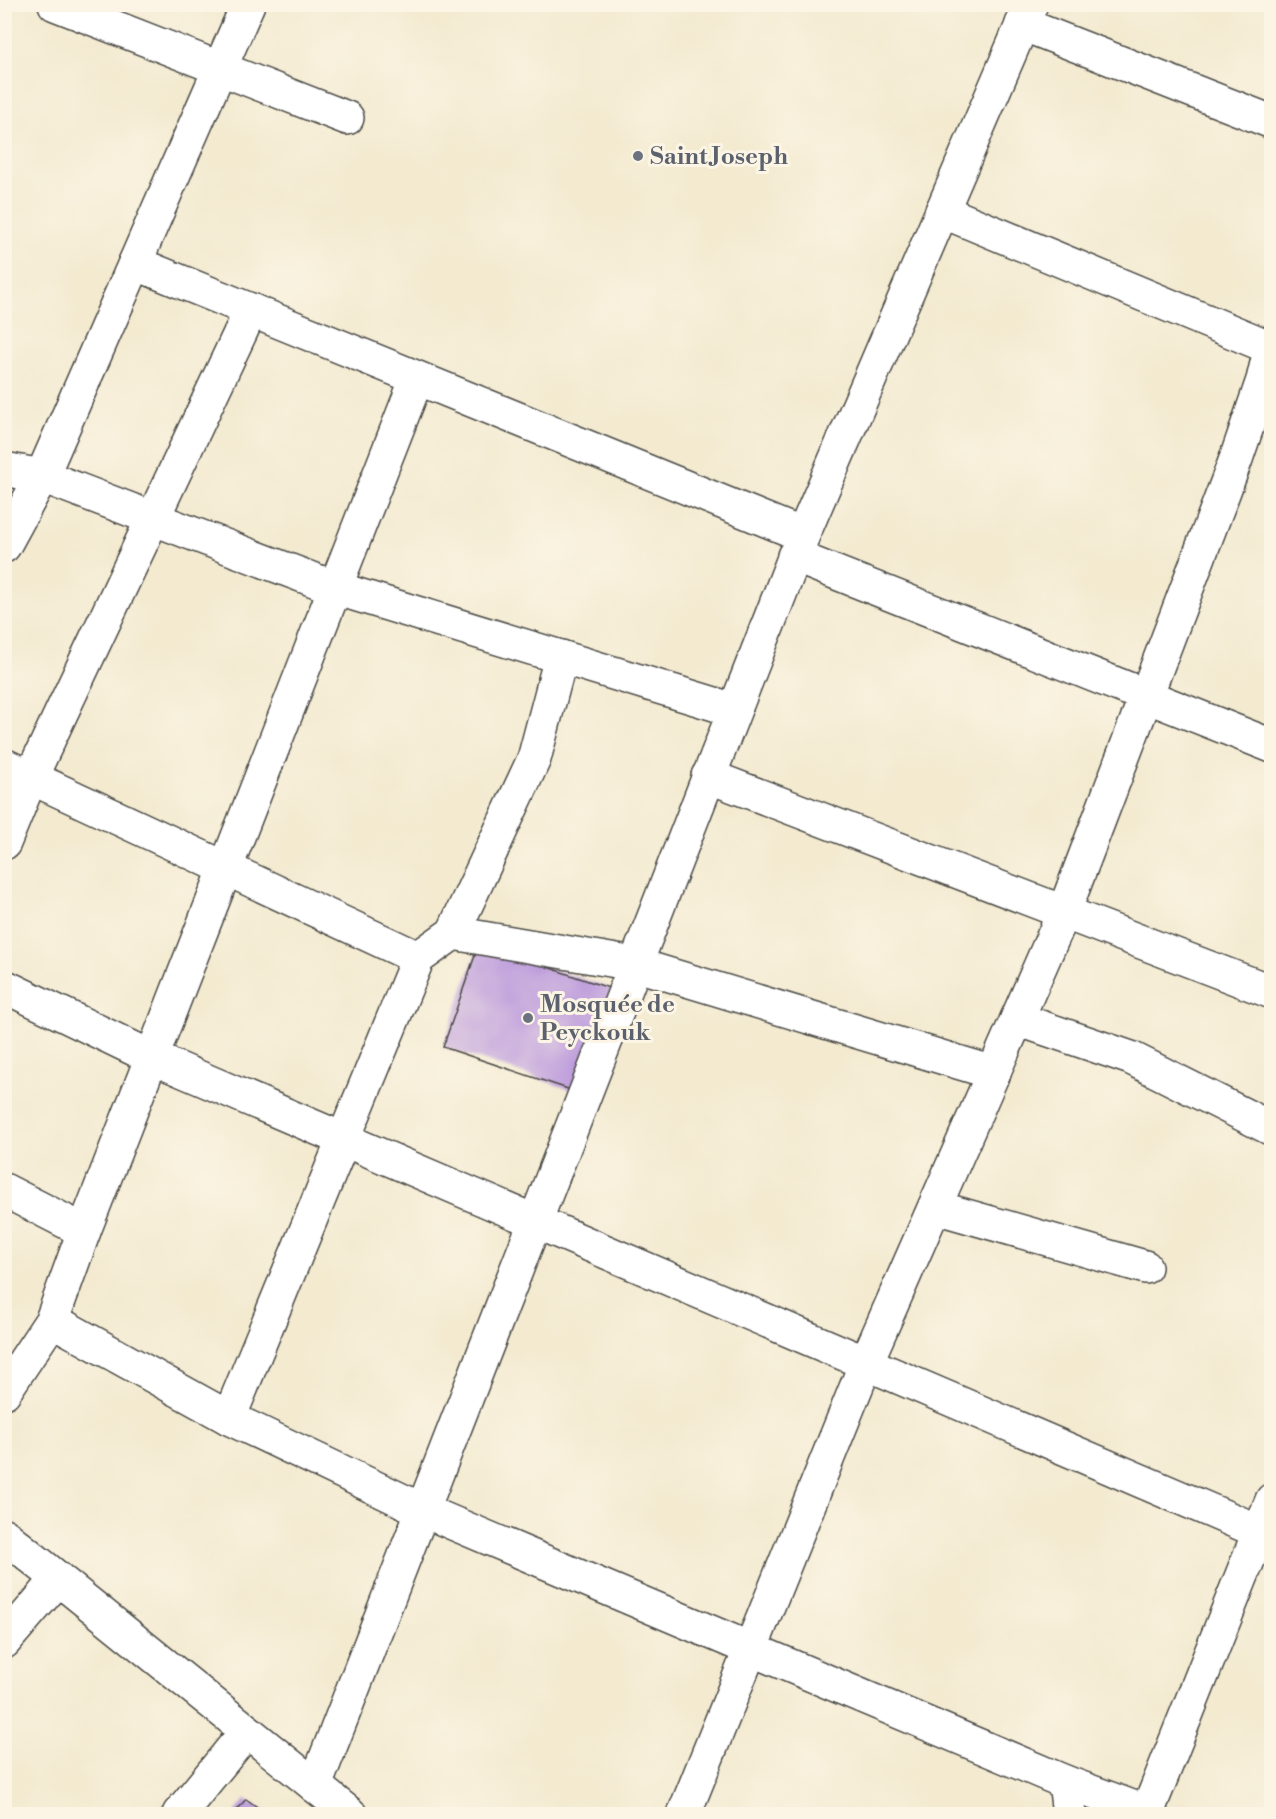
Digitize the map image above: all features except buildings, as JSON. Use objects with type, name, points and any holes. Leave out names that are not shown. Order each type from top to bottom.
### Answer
[{"type":"street","points":[[55,4],[347,118]]},
{"type":"street","points":[[4,546],[42,476],[248,4]]},
{"type":"street","points":[[315,1786],[799,545],[1027,14],[1272,122]]},
{"type":"street","points":[[684,1815],[866,1363],[1064,912],[1267,382],[1270,345],[942,211]]},
{"type":"street","points":[[135,263],[417,378],[1145,696],[1272,746]]},
{"type":"street","points":[[4,843],[18,771],[152,519],[251,310]]},
{"type":"street","points":[[4,1392],[52,1320],[84,1231],[417,378]]},
{"type":"street","points":[[4,469],[42,476],[335,588],[734,710]]},
{"type":"street","points":[[229,1418],[418,958],[453,933],[534,759],[561,657]]},
{"type":"street","points":[[18,771],[418,958]]},
{"type":"street","points":[[708,776],[1272,992]]},
{"type":"street","points":[[453,933],[634,964],[994,1073]]},
{"type":"street","points":[[4,986],[152,1057],[1265,1534]]},
{"type":"street","points":[[1017,1019],[1131,1058],[1272,1129]]},
{"type":"street","points":[[4,1190],[84,1231]]},
{"type":"street","points":[[935,1207],[1145,1267]]},
{"type":"street","points":[[52,1320],[229,1418],[422,1510],[1065,1782],[1149,1814],[1265,1534],[1272,1500]]},
{"type":"street","points":[[4,1535],[350,1815]]},
{"type":"street","points":[[4,1642],[58,1579]]},
{"type":"street","points":[[179,1815],[247,1731]]},
{"type":"street","points":[[1065,1782],[1069,1815]]},
{"type":"place","name":"Saint Joseph","points":[[638,156]]},
{"type":"place","name":"Mosquée de Peyckouk","points":[[528,1018]]}]
